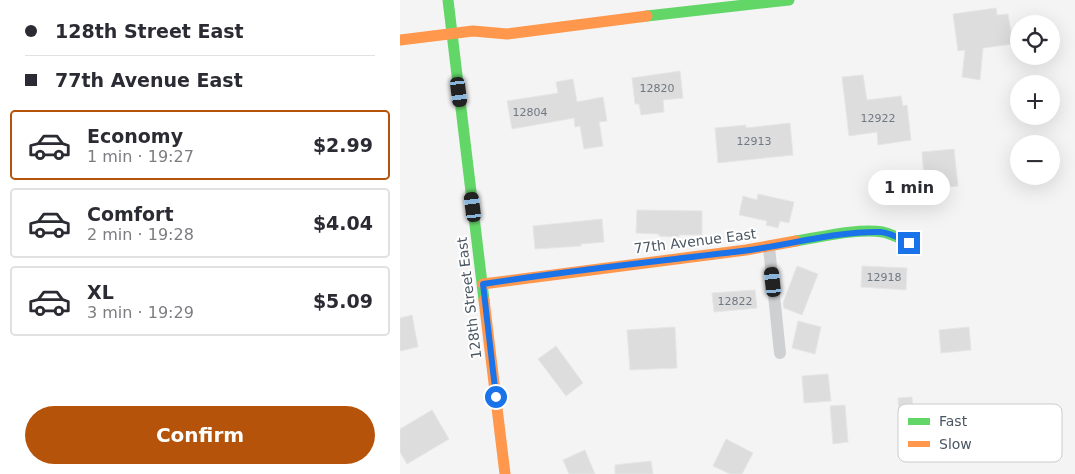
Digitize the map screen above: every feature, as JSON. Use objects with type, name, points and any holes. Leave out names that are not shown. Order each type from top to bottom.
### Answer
[{"type":"street","name":"128th Street East","points":[[448,0],[505,474]]},
{"type":"street","points":[[400,40],[473,31],[507,34],[789,0]]},
{"type":"street","name":"77th Avenue East","points":[[483,284],[872,232],[884,232],[909,243]]},
{"type":"street","points":[[769,247],[780,353]]},
{"type":"building","points":[[996,8],[997,15],[1008,14],[1010,44],[983,48],[980,80],[962,77],[965,50],[958,51],[953,14]]},
{"type":"building","points":[[680,71],[683,98],[663,100],[664,112],[641,115],[639,104],[635,104],[632,78]]},
{"type":"building","points":[[863,75],[867,100],[901,96],[903,106],[907,105],[911,140],[878,145],[877,132],[849,136],[842,77]]},
{"type":"building","points":[[573,79],[577,102],[603,97],[607,121],[599,122],[603,146],[584,149],[580,126],[575,127],[574,118],[512,129],[507,101],[558,93],[556,82]]},
{"type":"building","points":[[790,123],[793,155],[718,163],[715,128],[746,125],[746,128]]},
{"type":"building","points":[[954,149],[958,186],[925,189],[922,152]]},
{"type":"building","points":[[758,194],[794,202],[789,223],[780,221],[778,228],[766,225],[767,221],[739,215],[743,196],[757,200]]},
{"type":"building","points":[[637,210],[702,211],[702,235],[679,235],[679,237],[636,233]]},
{"type":"building","points":[[602,219],[604,242],[581,244],[581,246],[535,249],[533,226]]},
{"type":"building","points":[[797,266],[818,274],[802,315],[784,308],[783,303]]},
{"type":"building","points":[[862,266],[907,268],[906,290],[861,287]]},
{"type":"building","points":[[755,290],[757,308],[714,312],[712,293]]},
{"type":"building","points":[[412,315],[418,347],[400,351],[400,318]]},
{"type":"building","points":[[798,321],[821,327],[815,354],[792,348]]},
{"type":"building","points":[[675,327],[677,368],[630,370],[627,330]]},
{"type":"building","points":[[969,327],[971,350],[941,353],[939,330]]},
{"type":"building","points":[[556,346],[583,383],[566,396],[538,359]]},
{"type":"building","points":[[828,374],[831,401],[804,403],[802,376]]},
{"type":"building","points":[[912,397],[912,404],[898,404],[898,398]]},
{"type":"building","points":[[845,405],[848,442],[833,444],[830,406]]},
{"type":"building","points":[[432,410],[449,439],[407,464],[400,452],[400,429]]},
{"type":"building","points":[[726,439],[753,453],[742,474],[730,474],[713,466]]},
{"type":"building","points":[[585,450],[595,474],[569,474],[563,460]]},
{"type":"building","points":[[651,461],[653,474],[615,474],[615,465]]},
{"type":"traffic: fast","points":[[448,0],[484,300]]},
{"type":"traffic: fast","points":[[647,16],[789,0]]},
{"type":"traffic: fast","points":[[796,241],[840,233],[873,231],[883,232],[909,243]]},
{"type":"traffic: slow","points":[[400,40],[473,31],[507,34],[647,16]]},
{"type":"traffic: slow","points":[[483,284],[746,250],[796,241]]},
{"type":"traffic: slow","points":[[484,300],[505,474]]},
{"type":"route","points":[[496,397],[483,284],[872,232],[884,232],[909,243]]}]
